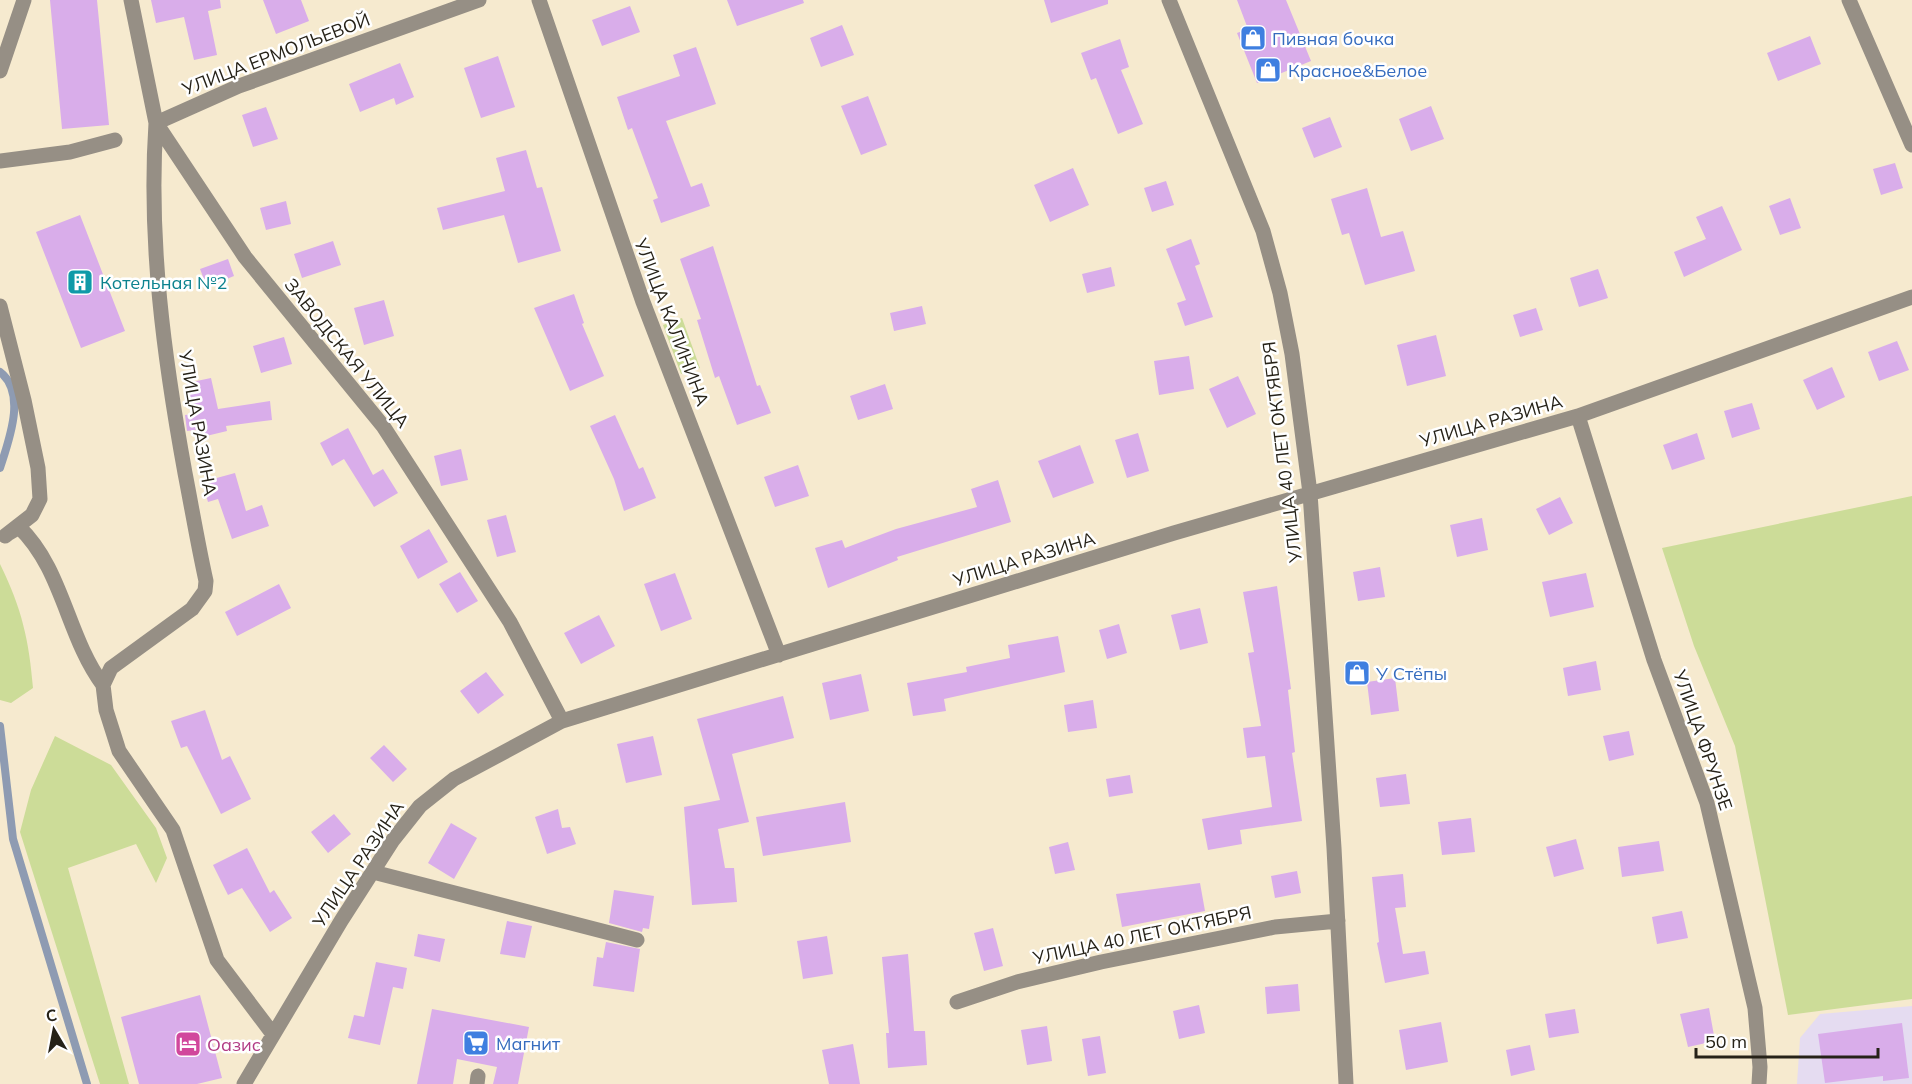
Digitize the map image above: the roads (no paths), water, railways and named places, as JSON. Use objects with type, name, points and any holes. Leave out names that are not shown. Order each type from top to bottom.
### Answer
[{"type":"street","points":[[0,71],[24,0]]},
{"type":"street","name":"ЗАВОДСКАЯ УЛИЦА","points":[[131,0],[156,123],[245,257],[383,426],[510,622],[562,721]]},
{"type":"street","name":"УЛИЦА ЕРМОЛЬЕВОЙ","points":[[156,123],[239,86],[479,0]]},
{"type":"street","name":"УЛИЦА КАЛИНИНА","points":[[538,0],[592,162],[643,302],[779,655]]},
{"type":"street","name":"УЛИЦА 40 ЛЕТ ОКТЯБРЯ","points":[[1169,0],[1263,231],[1280,293],[1292,354],[1310,493],[1338,921],[1346,1084]]},
{"type":"street","points":[[1849,0],[1912,145]]},
{"type":"street","name":"УЛИЦА РАЗИНА","points":[[103,685],[111,668],[192,609],[205,591],[206,581],[171,399],[160,308],[153,176],[156,123]]},
{"type":"street","points":[[0,161],[70,152],[115,140]]},
{"type":"street","name":"УЛИЦА РАЗИНА","points":[[244,1084],[272,1033],[393,840],[420,806],[453,779],[562,721],[1310,493],[1578,416],[1912,297]]},
{"type":"street","points":[[0,306],[24,400],[38,468],[40,499],[32,515],[2,534]]},
{"type":"street","name":"УЛИЦА ФРУНЗЕ","points":[[1578,416],[1654,660],[1707,802],[1755,1008],[1760,1067],[1759,1084]]},
{"type":"street","points":[[2,534],[19,527],[34,542],[60,592],[92,670],[103,685],[106,711],[118,751],[173,830],[217,960],[272,1033]]},
{"type":"street","points":[[373,872],[637,940]]},
{"type":"street","name":"УЛИЦА 40 ЛЕТ ОКТЯБРЯ","points":[[957,1002],[1017,982],[1101,962],[1275,927],[1338,921]]},
{"type":"waterway","points":[[0,372],[8,381],[13,392],[14,404],[11,431],[0,468]]},
{"type":"waterway","points":[[0,726],[13,839],[87,1084]]},
{"type":"place","name":"Пивная бочка","points":[[1253,38]]},
{"type":"place","name":"Красное&Белое","points":[[1268,70]]},
{"type":"place","name":"Котельная №2","points":[[80,282]]},
{"type":"place","name":"У Стёпы","points":[[1357,673]]},
{"type":"place","name":"Магнит","points":[[476,1043]]},
{"type":"place","name":"Оазис","points":[[188,1044]]}]
